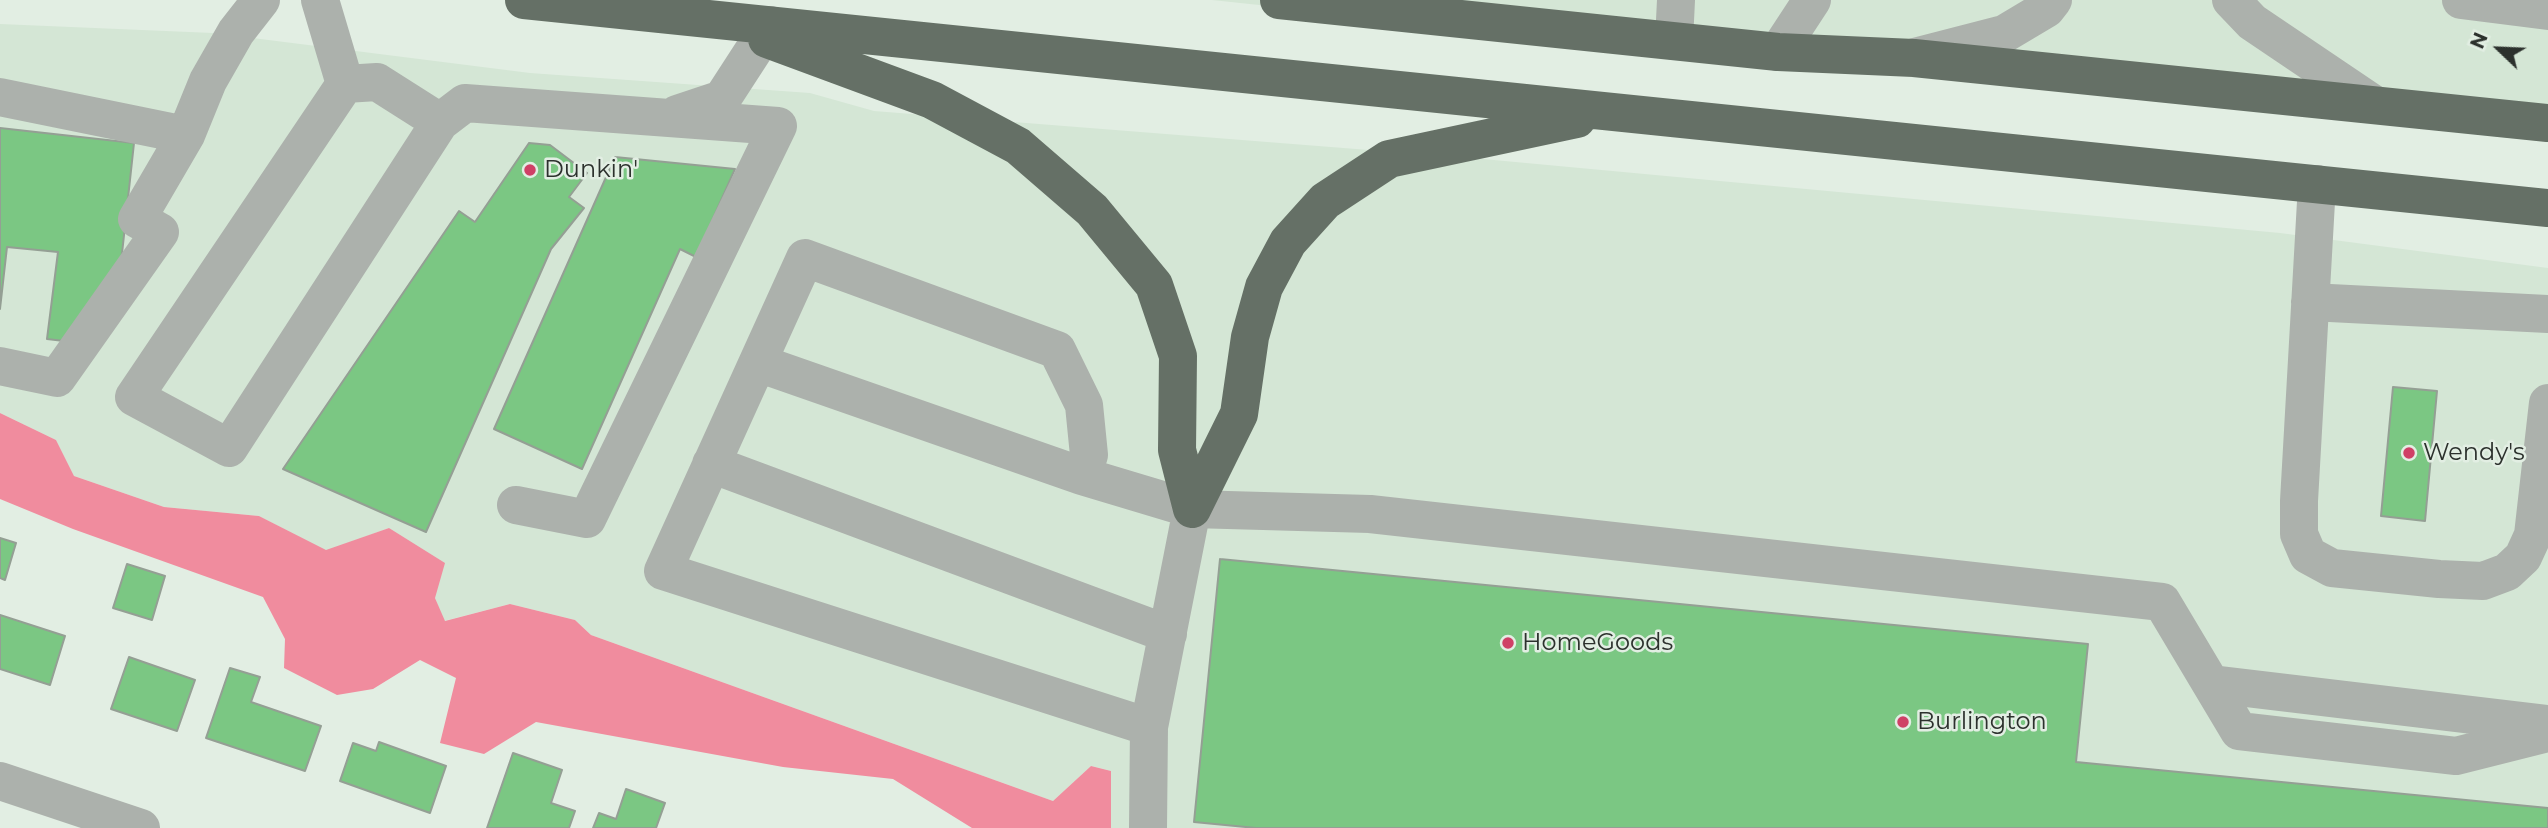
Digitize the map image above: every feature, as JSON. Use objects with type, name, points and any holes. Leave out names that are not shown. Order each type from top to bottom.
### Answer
[{"type":"highway","points":[[524,0],[712,20],[766,31],[1613,112],[2548,208]]},
{"type":"highway","points":[[1279,0],[1461,9],[1674,41],[1779,52],[1914,58],[2548,122]]},
{"type":"highway","points":[[766,31],[932,100],[1018,146],[1092,210],[1154,285],[1178,356],[1177,450],[1192,509]]},
{"type":"highway","points":[[1192,509],[1239,414],[1250,337],[1264,287],[1288,242],[1325,201],[1389,159],[1613,112]]},
{"type":"street","points":[[0,366],[57,377],[160,232],[137,219],[186,135],[208,81],[236,32],[261,0]]},
{"type":"street","points":[[320,0],[345,84]]},
{"type":"street","points":[[1674,41],[1676,0]]},
{"type":"street","points":[[1779,52],[1812,0]]},
{"type":"street","points":[[1914,58],[2004,34],[2046,9],[2053,0]]},
{"type":"street","points":[[2231,0],[2252,22],[2375,105]]},
{"type":"street","points":[[2461,0],[2548,11]]},
{"type":"street","points":[[665,118],[722,99],[766,31]]},
{"type":"street","points":[[345,84],[377,82],[440,122]]},
{"type":"street","points":[[345,84],[134,397],[229,449],[440,122],[466,103],[778,127],[587,519],[516,505]]},
{"type":"street","points":[[0,97],[186,135]]},
{"type":"street","points":[[2317,184],[2299,534],[2308,555],[2332,568],[2439,579],[2483,581],[2507,572],[2523,557],[2533,535],[2548,403]]},
{"type":"street","points":[[1082,476],[1089,455],[1084,405],[1057,350],[805,258],[663,571],[1149,727]]},
{"type":"street","points":[[2310,302],[2548,314]]},
{"type":"street","points":[[758,363],[1082,476],[1192,509],[1370,514],[2162,602],[2239,731],[2456,756],[2548,733]]},
{"type":"street","points":[[711,464],[1168,634]]},
{"type":"street","points":[[1148,828],[1149,727],[1192,509]]},
{"type":"street","points":[[2212,684],[2548,724]]},
{"type":"street","points":[[0,781],[141,828]]},
{"type":"shaded area","points":[[1212,0],[2548,0],[2548,142]]},
{"type":"shaded area","points":[[0,24],[213,33],[530,73],[810,93],[874,111],[1483,159],[2280,233],[2548,268],[2548,828],[1111,828],[1111,771],[1091,766],[1053,801],[591,635],[575,620],[510,604],[444,621],[435,598],[389,528],[326,551],[259,516],[164,507],[74,476],[56,440],[0,413]]},
{"type":"shaded area","points":[[0,413],[56,440],[74,476],[164,507],[259,516],[326,550],[389,528],[445,563],[435,598],[445,621],[510,604],[575,620],[591,635],[1053,801],[1091,766],[1111,771],[1111,828],[972,828],[893,779],[783,767],[536,722],[484,754],[440,743],[456,678],[420,660],[373,689],[337,695],[284,668],[285,639],[263,597],[73,529],[0,499]]},
{"type":"building","points":[[0,128],[134,143],[120,272],[64,341],[47,339],[58,252],[7,247],[0,309]]},
{"type":"building","points":[[529,143],[550,145],[587,173],[569,197],[584,208],[551,249],[426,532],[283,469],[459,211],[475,222]]},
{"type":"building","points":[[615,157],[735,169],[696,257],[680,249],[582,469],[494,429]]},
{"type":"building","name":"Wendy's","points":[[2393,387],[2437,391],[2425,521],[2381,516]]},
{"type":"building","points":[[0,538],[16,543],[5,580],[0,578]]},
{"type":"building","points":[[1220,559],[2088,644],[2076,762],[2548,808],[2548,828],[1256,828],[1194,822]]},
{"type":"building","points":[[127,564],[165,576],[152,620],[113,608]]},
{"type":"building","points":[[0,615],[65,636],[50,685],[0,669]]},
{"type":"building","points":[[129,657],[195,680],[177,731],[111,709]]},
{"type":"building","points":[[230,668],[260,677],[251,702],[321,726],[305,771],[206,738]]},
{"type":"building","points":[[379,742],[446,766],[430,813],[340,781],[353,743],[376,751]]},
{"type":"building","points":[[513,753],[562,770],[551,803],[575,811],[569,828],[487,828]]},
{"type":"building","points":[[626,789],[665,803],[656,828],[593,828],[599,813],[616,819]]},
{"type":"place","name":"Dunkin'","points":[[530,170]]},
{"type":"place","name":"Wendy's","points":[[2409,453]]},
{"type":"place","name":"HomeGoods","points":[[1508,643]]},
{"type":"place","name":"Burlington","points":[[1903,722]]}]
